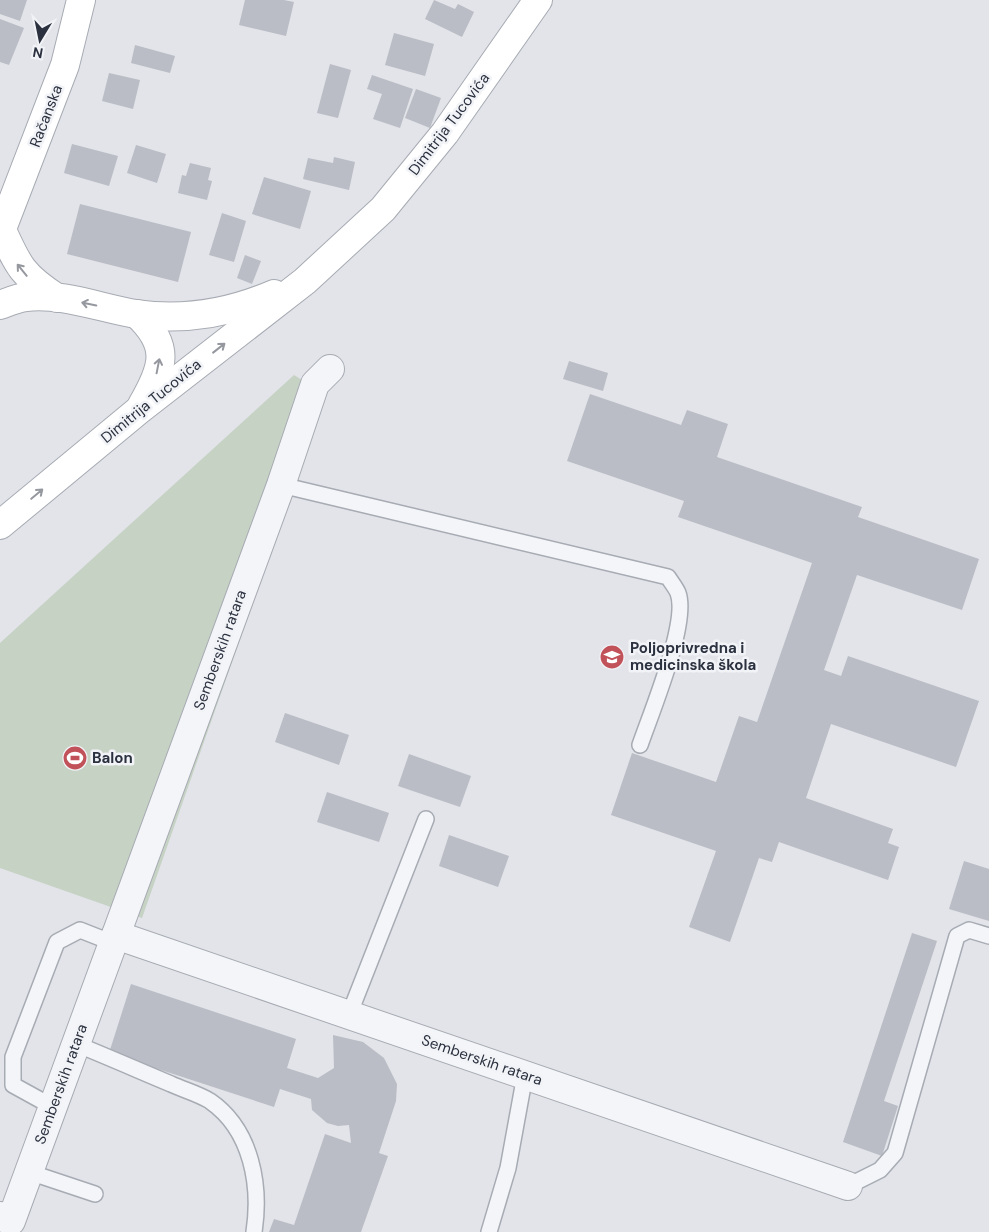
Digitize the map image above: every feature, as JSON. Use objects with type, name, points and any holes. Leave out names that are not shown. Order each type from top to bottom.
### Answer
[{"type":"main road","name":"Račanska","points":[[1,232],[66,65],[81,0]]},
{"type":"main road","name":"Dimitrija Tucovića","points":[[1,523],[139,410],[305,281],[383,209],[445,133],[538,0]]},
{"type":"main road","name":"Dimitrija Tucovića","points":[[1,232],[22,271],[34,283],[57,298]]},
{"type":"main road","name":"Dimitrija Tucovića","points":[[0,305],[25,297],[57,298],[137,314],[210,315],[245,306],[305,281]]},
{"type":"main road","points":[[137,314],[151,327],[159,341],[160,355],[152,388],[139,410]]},
{"type":"street","name":"Semberskih ratara","points":[[6,1223],[29,1172],[53,1107],[281,484],[315,384],[330,369]]},
{"type":"street","name":"Semberskih ratara","points":[[114,939],[349,1015],[848,1186]]},
{"type":"lane","points":[[281,484],[668,577],[678,593],[680,614],[676,635],[640,745]]},
{"type":"lane","points":[[349,1015],[426,819]]},
{"type":"lane","points":[[53,1107],[13,1085],[13,1057],[57,942],[80,930],[114,939]]},
{"type":"lane","points":[[848,1186],[880,1170],[896,1152],[957,936],[970,930],[989,936]]},
{"type":"lane","points":[[76,1044],[210,1101],[233,1124],[248,1150],[256,1180],[258,1207],[254,1232]]},
{"type":"lane","points":[[489,1232],[508,1168],[525,1075]]},
{"type":"lane","points":[[29,1172],[95,1194]]},
{"type":"green space","points":[[294,375],[326,395],[142,918],[0,868],[0,643]]},
{"type":"building","points":[[0,0],[27,0],[20,21],[0,14]]},
{"type":"building","points":[[245,0],[284,0],[294,2],[286,36],[239,25]]},
{"type":"building","points":[[434,0],[455,9],[458,4],[474,12],[462,37],[425,19]]},
{"type":"building","points":[[0,19],[24,28],[9,65],[0,62]]},
{"type":"building","points":[[394,33],[434,44],[425,76],[385,65]]},
{"type":"building","points":[[135,45],[175,56],[170,73],[131,63]]},
{"type":"building","points":[[330,64],[351,70],[338,118],[317,113]]},
{"type":"building","points":[[109,73],[140,80],[133,109],[102,101]]},
{"type":"building","points":[[372,75],[413,89],[400,128],[373,119],[382,94],[367,89]]},
{"type":"building","points":[[416,89],[441,98],[430,128],[405,118]]},
{"type":"building","points":[[72,144],[118,156],[109,186],[64,173]]},
{"type":"building","points":[[136,145],[166,154],[157,183],[127,173]]},
{"type":"building","points":[[334,157],[355,162],[349,190],[303,179],[308,158],[333,163]]},
{"type":"building","points":[[190,163],[211,168],[208,180],[212,181],[207,200],[178,193],[182,175],[186,176]]},
{"type":"building","points":[[264,177],[311,191],[300,229],[252,214]]},
{"type":"building","points":[[80,204],[191,232],[178,282],[67,254]]},
{"type":"building","points":[[222,213],[246,221],[234,262],[209,255]]},
{"type":"building","points":[[245,255],[261,261],[252,284],[237,278]]},
{"type":"building","points":[[569,361],[608,373],[603,391],[563,379]]},
{"type":"building","points":[[590,394],[681,425],[687,410],[728,424],[717,457],[862,507],[858,517],[979,559],[962,610],[857,575],[824,670],[841,676],[848,656],[979,701],[956,767],[831,724],[806,798],[893,829],[888,843],[899,847],[888,880],[779,842],[772,862],[759,858],[730,942],[689,927],[716,851],[611,815],[632,753],[716,782],[739,716],[757,722],[812,563],[678,517],[684,501],[567,461]]},
{"type":"building","points":[[285,713],[349,735],[339,765],[275,742]]},
{"type":"building","points":[[409,754],[471,776],[460,807],[398,786]]},
{"type":"building","points":[[327,792],[389,813],[379,842],[317,822]]},
{"type":"building","points":[[449,835],[509,856],[498,887],[439,866]]},
{"type":"building","points":[[964,861],[989,869],[989,921],[949,909]]},
{"type":"building","points":[[912,933],[937,941],[884,1101],[898,1106],[882,1156],[843,1142]]},
{"type":"building","points":[[131,984],[296,1039],[287,1068],[318,1078],[334,1068],[333,1035],[363,1042],[384,1058],[397,1084],[396,1101],[379,1153],[388,1156],[361,1232],[269,1232],[274,1219],[294,1225],[325,1134],[351,1143],[349,1125],[338,1126],[327,1123],[312,1110],[311,1099],[280,1089],[274,1107],[109,1053]]},
{"type":"place","name":"Poljoprivredna i medicinska škola","points":[[612,657]]},
{"type":"place","name":"Balon","points":[[75,758]]}]
